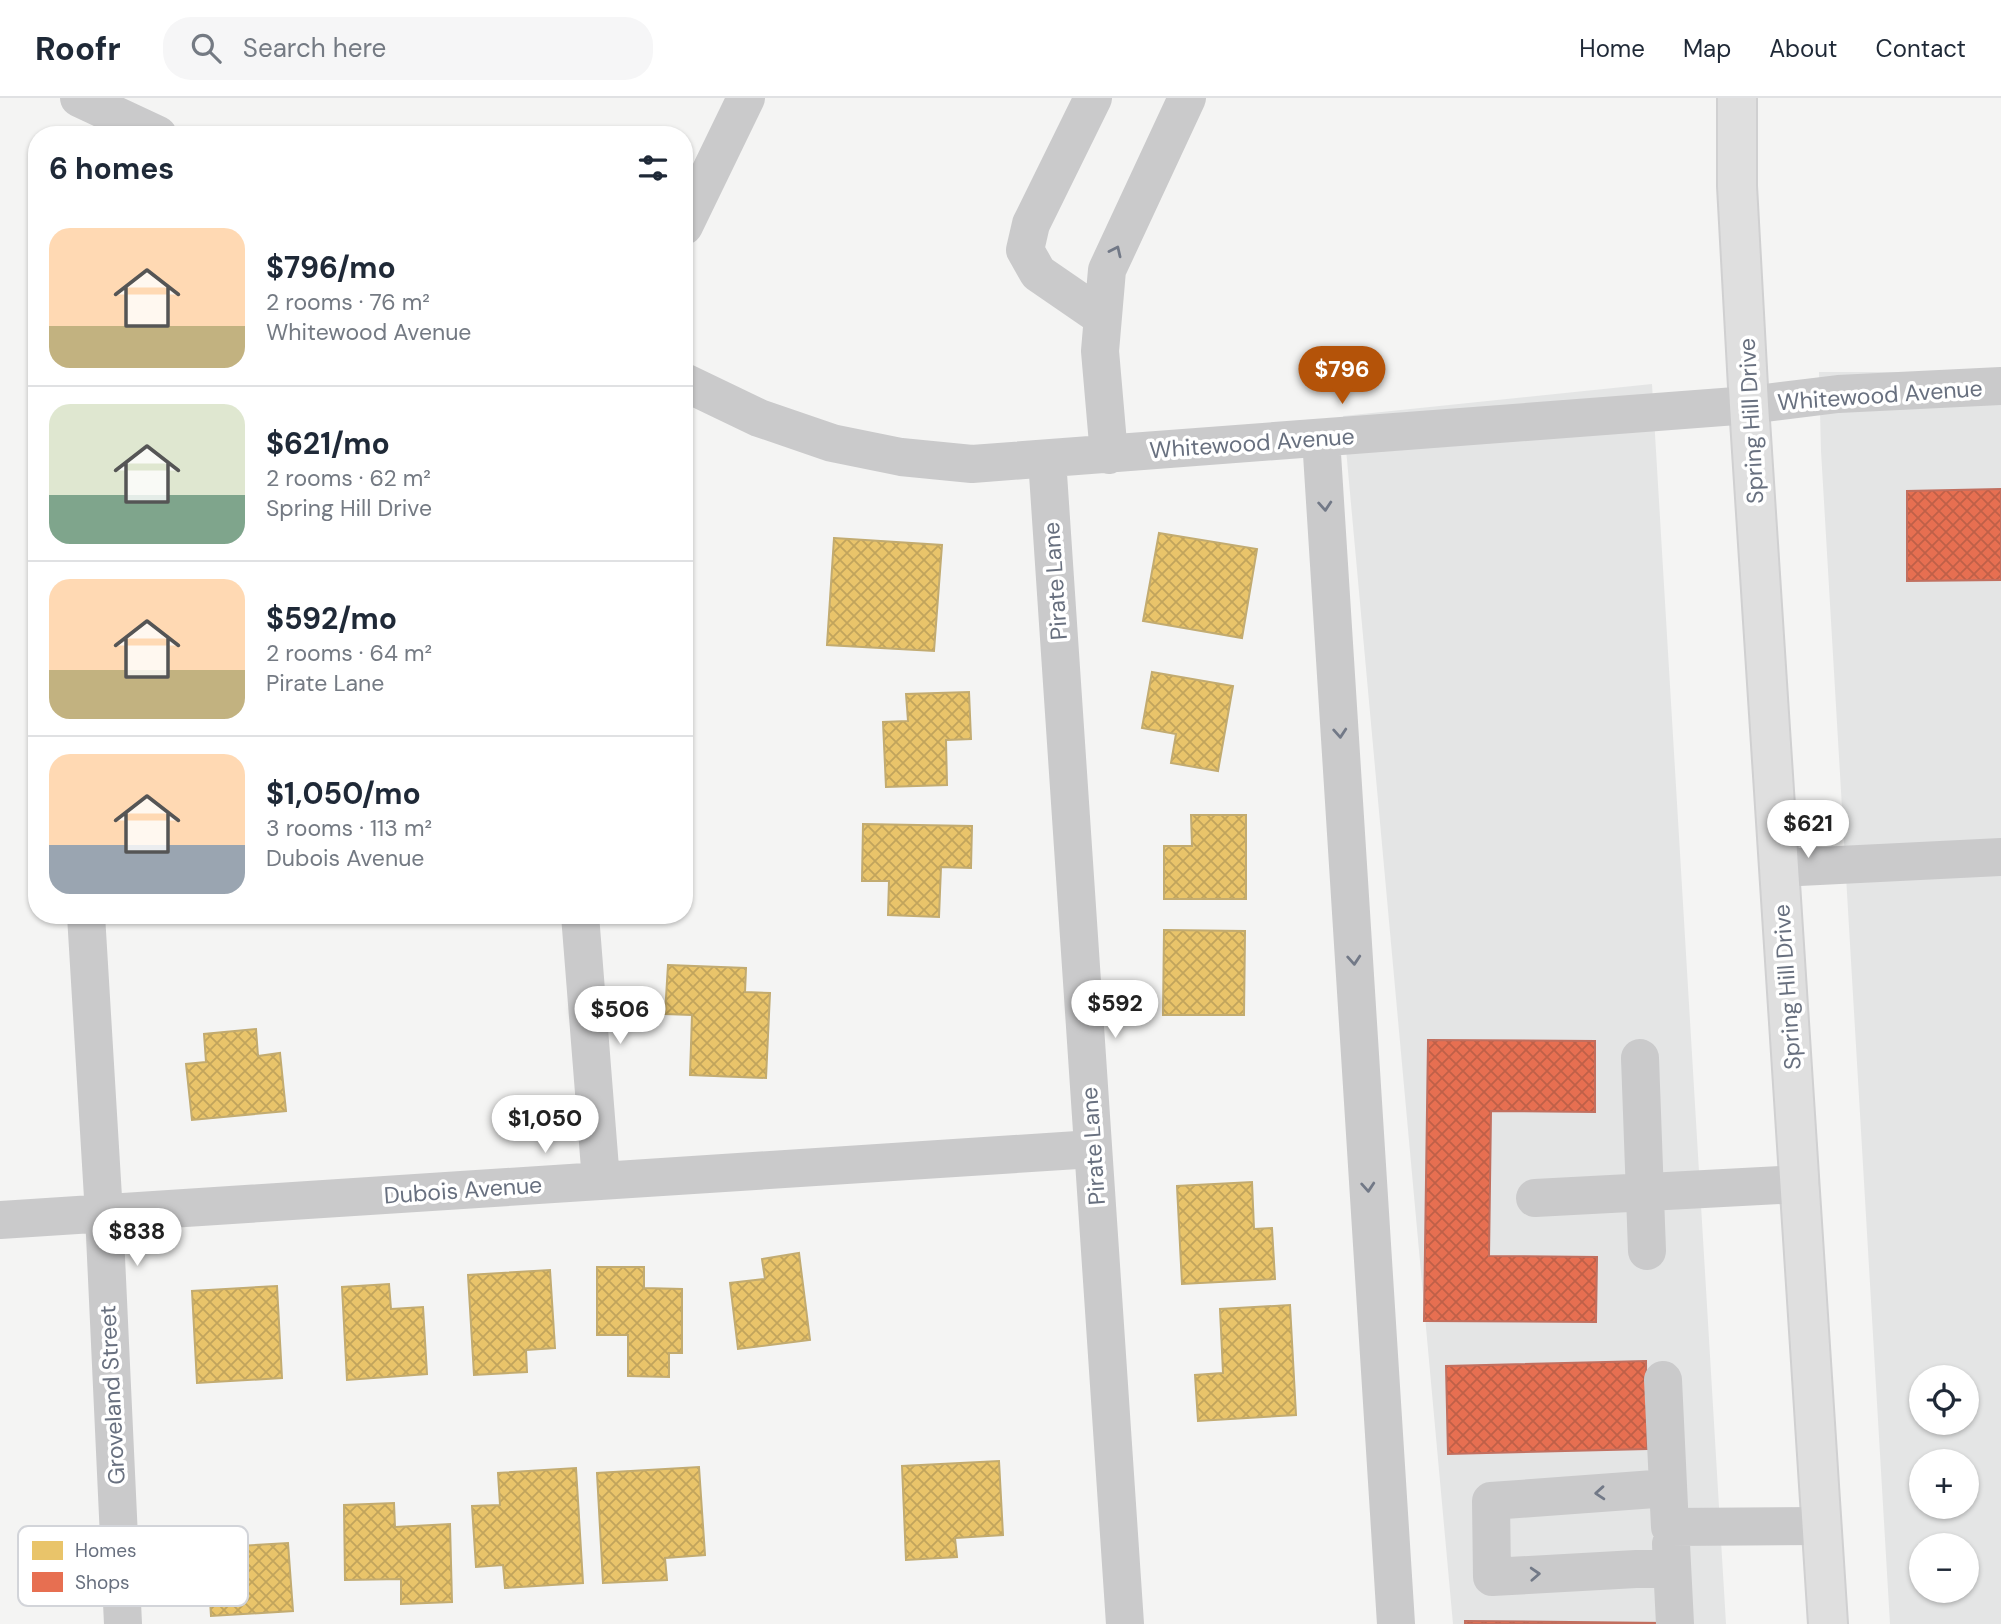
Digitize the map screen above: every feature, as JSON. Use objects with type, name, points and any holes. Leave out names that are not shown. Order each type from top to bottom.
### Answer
[{"type":"main road","name":"Spring Hill Drive","points":[[1737,98],[1737,186],[1749,405],[1828,1624]]},
{"type":"street","points":[[79,98],[139,126]]},
{"type":"street","points":[[693,207],[746,98]]},
{"type":"street","points":[[1093,98],[1031,224],[1026,250],[1038,273],[1102,317]]},
{"type":"street","points":[[1109,454],[1100,351],[1107,270],[1187,98]]},
{"type":"street","name":"Whitewood Avenue","points":[[693,386],[759,418],[832,443],[901,457],[972,464],[1749,405],[1838,394],[2001,386]]},
{"type":"street","points":[[1321,438],[1396,1624]]},
{"type":"street","name":"Pirate Lane","points":[[1047,459],[1125,1624]]},
{"type":"street","points":[[1779,868],[2001,857]]},
{"type":"street","name":"Groveland Street","points":[[87,924],[118,1526]]},
{"type":"street","points":[[581,924],[601,1181]]},
{"type":"street","points":[[1640,1058],[1647,1251]]},
{"type":"street","name":"Dubois Avenue","points":[[0,1220],[1093,1149]]},
{"type":"street","points":[[1535,1198],[1800,1184]]},
{"type":"street","points":[[1663,1380],[1675,1624]]},
{"type":"street","points":[[1668,1488],[1491,1500],[1493,1577],[1672,1567]]},
{"type":"street","points":[[1670,1528],[1821,1526]]},
{"type":"street","name":"Groveland Street","points":[[122,1606],[123,1624]]},
{"type":"shaded area","points":[[1819,372],[2001,372],[2001,1624],[1890,1624],[1821,451]]},
{"type":"shaded area","points":[[1652,384],[1726,1624],[1453,1624],[1343,416]]},
{"type":"building: Homes","points":[[1159,533],[1257,549],[1242,638],[1143,621]]},
{"type":"building: Homes","points":[[834,538],[942,545],[934,651],[827,645]]},
{"type":"building: Homes","points":[[1152,672],[1233,686],[1218,771],[1171,763],[1176,734],[1142,728]]},
{"type":"building: Homes","points":[[969,692],[971,739],[946,740],[947,785],[886,787],[883,722],[908,721],[906,694]]},
{"type":"building: Homes","points":[[1191,815],[1246,815],[1246,899],[1164,899],[1164,846],[1192,846]]},
{"type":"building: Homes","points":[[863,824],[972,826],[971,868],[941,867],[939,917],[888,915],[889,881],[862,881]]},
{"type":"building: Homes","points":[[1164,930],[1245,931],[1244,1015],[1163,1015]]},
{"type":"building: Homes","points":[[668,965],[746,968],[745,992],[770,993],[766,1078],[690,1075],[692,1015],[665,1014]]},
{"type":"building: Homes","points":[[256,1029],[258,1056],[280,1053],[286,1111],[192,1120],[186,1064],[206,1062],[204,1034]]},
{"type":"building: Homes","points":[[1252,1182],[1254,1229],[1272,1228],[1275,1279],[1182,1284],[1177,1186]]},
{"type":"building: Homes","points":[[799,1253],[810,1340],[738,1349],[730,1283],[765,1279],[762,1259]]},
{"type":"building: Homes","points":[[597,1267],[644,1267],[644,1288],[682,1289],[682,1353],[669,1353],[669,1377],[628,1376],[628,1335],[597,1335]]},
{"type":"building: Homes","points":[[550,1270],[555,1348],[526,1350],[527,1372],[474,1375],[468,1275]]},
{"type":"building: Homes","points":[[389,1284],[391,1309],[423,1307],[427,1374],[347,1380],[342,1287]]},
{"type":"building: Homes","points":[[277,1286],[282,1378],[197,1383],[192,1291]]},
{"type":"building: Homes","points":[[1290,1305],[1296,1415],[1198,1421],[1195,1375],[1223,1373],[1220,1309]]},
{"type":"building: Homes","points":[[999,1461],[1003,1535],[955,1538],[957,1557],[906,1560],[902,1466]]},
{"type":"building: Homes","points":[[699,1467],[705,1555],[665,1558],[667,1580],[603,1583],[597,1473]]},
{"type":"building: Homes","points":[[576,1468],[583,1583],[505,1588],[503,1565],[476,1567],[472,1506],[500,1505],[498,1473]]},
{"type":"building: Homes","points":[[394,1503],[395,1527],[450,1524],[452,1602],[401,1604],[401,1579],[345,1580],[344,1505]]},
{"type":"building: Homes","points":[[288,1543],[293,1611],[211,1616],[210,1606],[248,1606],[248,1545]]},
{"type":"building: Shops","points":[[2001,489],[2001,580],[1907,581],[1907,491]]},
{"type":"building: Shops","points":[[1428,1040],[1595,1041],[1595,1112],[1491,1111],[1489,1256],[1597,1257],[1596,1322],[1424,1321]]},
{"type":"building: Shops","points":[[1646,1361],[1647,1449],[1448,1454],[1446,1366]]},
{"type":"building: Shops","points":[[1465,1621],[1664,1623],[1664,1624],[1465,1624]]}]
